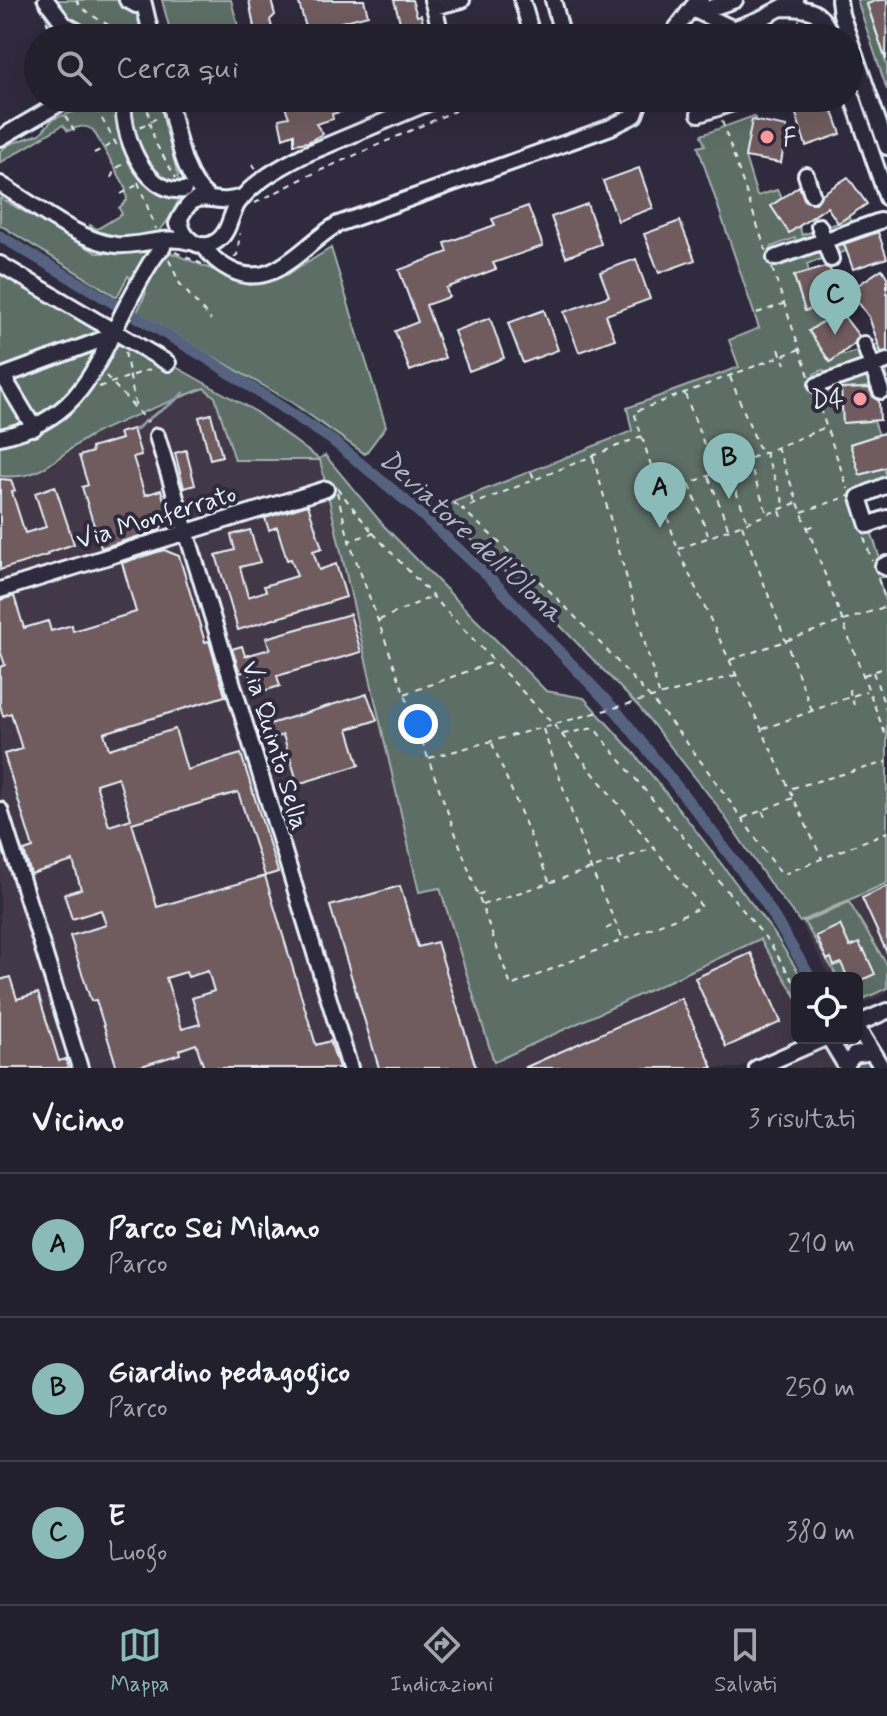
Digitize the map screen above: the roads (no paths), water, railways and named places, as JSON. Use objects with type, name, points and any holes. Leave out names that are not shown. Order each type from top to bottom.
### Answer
[{"type":"street","points":[[46,0],[64,24]]},
{"type":"street","points":[[438,24],[433,3],[462,0]]},
{"type":"street","points":[[522,0],[529,24]]},
{"type":"street","points":[[553,0],[559,24]]},
{"type":"street","points":[[681,24],[697,5],[709,0]]},
{"type":"street","points":[[697,5],[721,0]]},
{"type":"street","points":[[697,5],[702,11],[735,0]]},
{"type":"street","points":[[745,24],[796,0]]},
{"type":"street","points":[[839,0],[844,24]]},
{"type":"street","points":[[135,2],[145,24]]},
{"type":"street","points":[[697,5],[726,24]]},
{"type":"street","points":[[782,8],[812,12],[827,24]]},
{"type":"street","points":[[863,78],[887,147]]},
{"type":"street","points":[[0,138],[45,112]]},
{"type":"street","points":[[125,112],[125,123],[138,161],[160,185],[184,194],[225,202],[247,202]]},
{"type":"street","points":[[172,112],[189,174],[201,192],[226,211],[230,231],[230,264]]},
{"type":"street","points":[[0,184],[78,231],[106,243],[162,243],[180,239],[211,244],[230,231],[237,205],[247,202],[284,166],[407,112]]},
{"type":"street","points":[[189,174],[180,217],[182,233],[217,261],[230,264],[249,277],[269,275],[338,224],[611,127],[636,112]]},
{"type":"street","points":[[699,114],[705,112]]},
{"type":"street","points":[[860,112],[881,157],[887,198]]},
{"type":"street","points":[[0,437],[34,428],[79,394],[115,332],[140,280],[180,217]]},
{"type":"street","points":[[775,258],[825,243],[837,235],[880,221]]},
{"type":"street","points":[[0,264],[168,363]]},
{"type":"street","points":[[34,428],[2,376],[115,332]]},
{"type":"street","points":[[817,385],[872,358],[881,389]]},
{"type":"street","name":"Via Quinto Sella","points":[[157,436],[350,1068]]},
{"type":"street","points":[[850,495],[887,484]]},
{"type":"street","points":[[887,484],[859,497],[868,525],[887,518]]},
{"type":"street","name":"Via Monferrato","points":[[0,590],[326,489]]},
{"type":"street","points":[[0,810],[80,1068]]},
{"type":"street","points":[[863,1023],[887,1011]]},
{"type":"street","points":[[863,1036],[882,1068]]},
{"type":"street","points":[[757,1068],[813,1044]]},
{"type":"street","points":[[831,1044],[847,1066],[854,1055],[872,1052]]},
{"type":"waterway","name":"Deviatore dell'Olona","points":[[0,236],[208,359],[332,440],[411,505],[492,580],[618,713],[765,902],[807,972]]},
{"type":"waterway","points":[[136,430],[183,393]]},
{"type":"waterway","name":"Deviatore dell'Olona","points":[[863,1064],[865,1068]]},
{"type":"place","name":"F","points":[[767,137]]},
{"type":"place","name":"E","points":[[835,335]]},
{"type":"place","name":"D4","points":[[860,399]]},
{"type":"place","name":"Giardino pedagogico","points":[[729,499]]},
{"type":"place","name":"Parco Sei Milano","points":[[660,528]]}]
